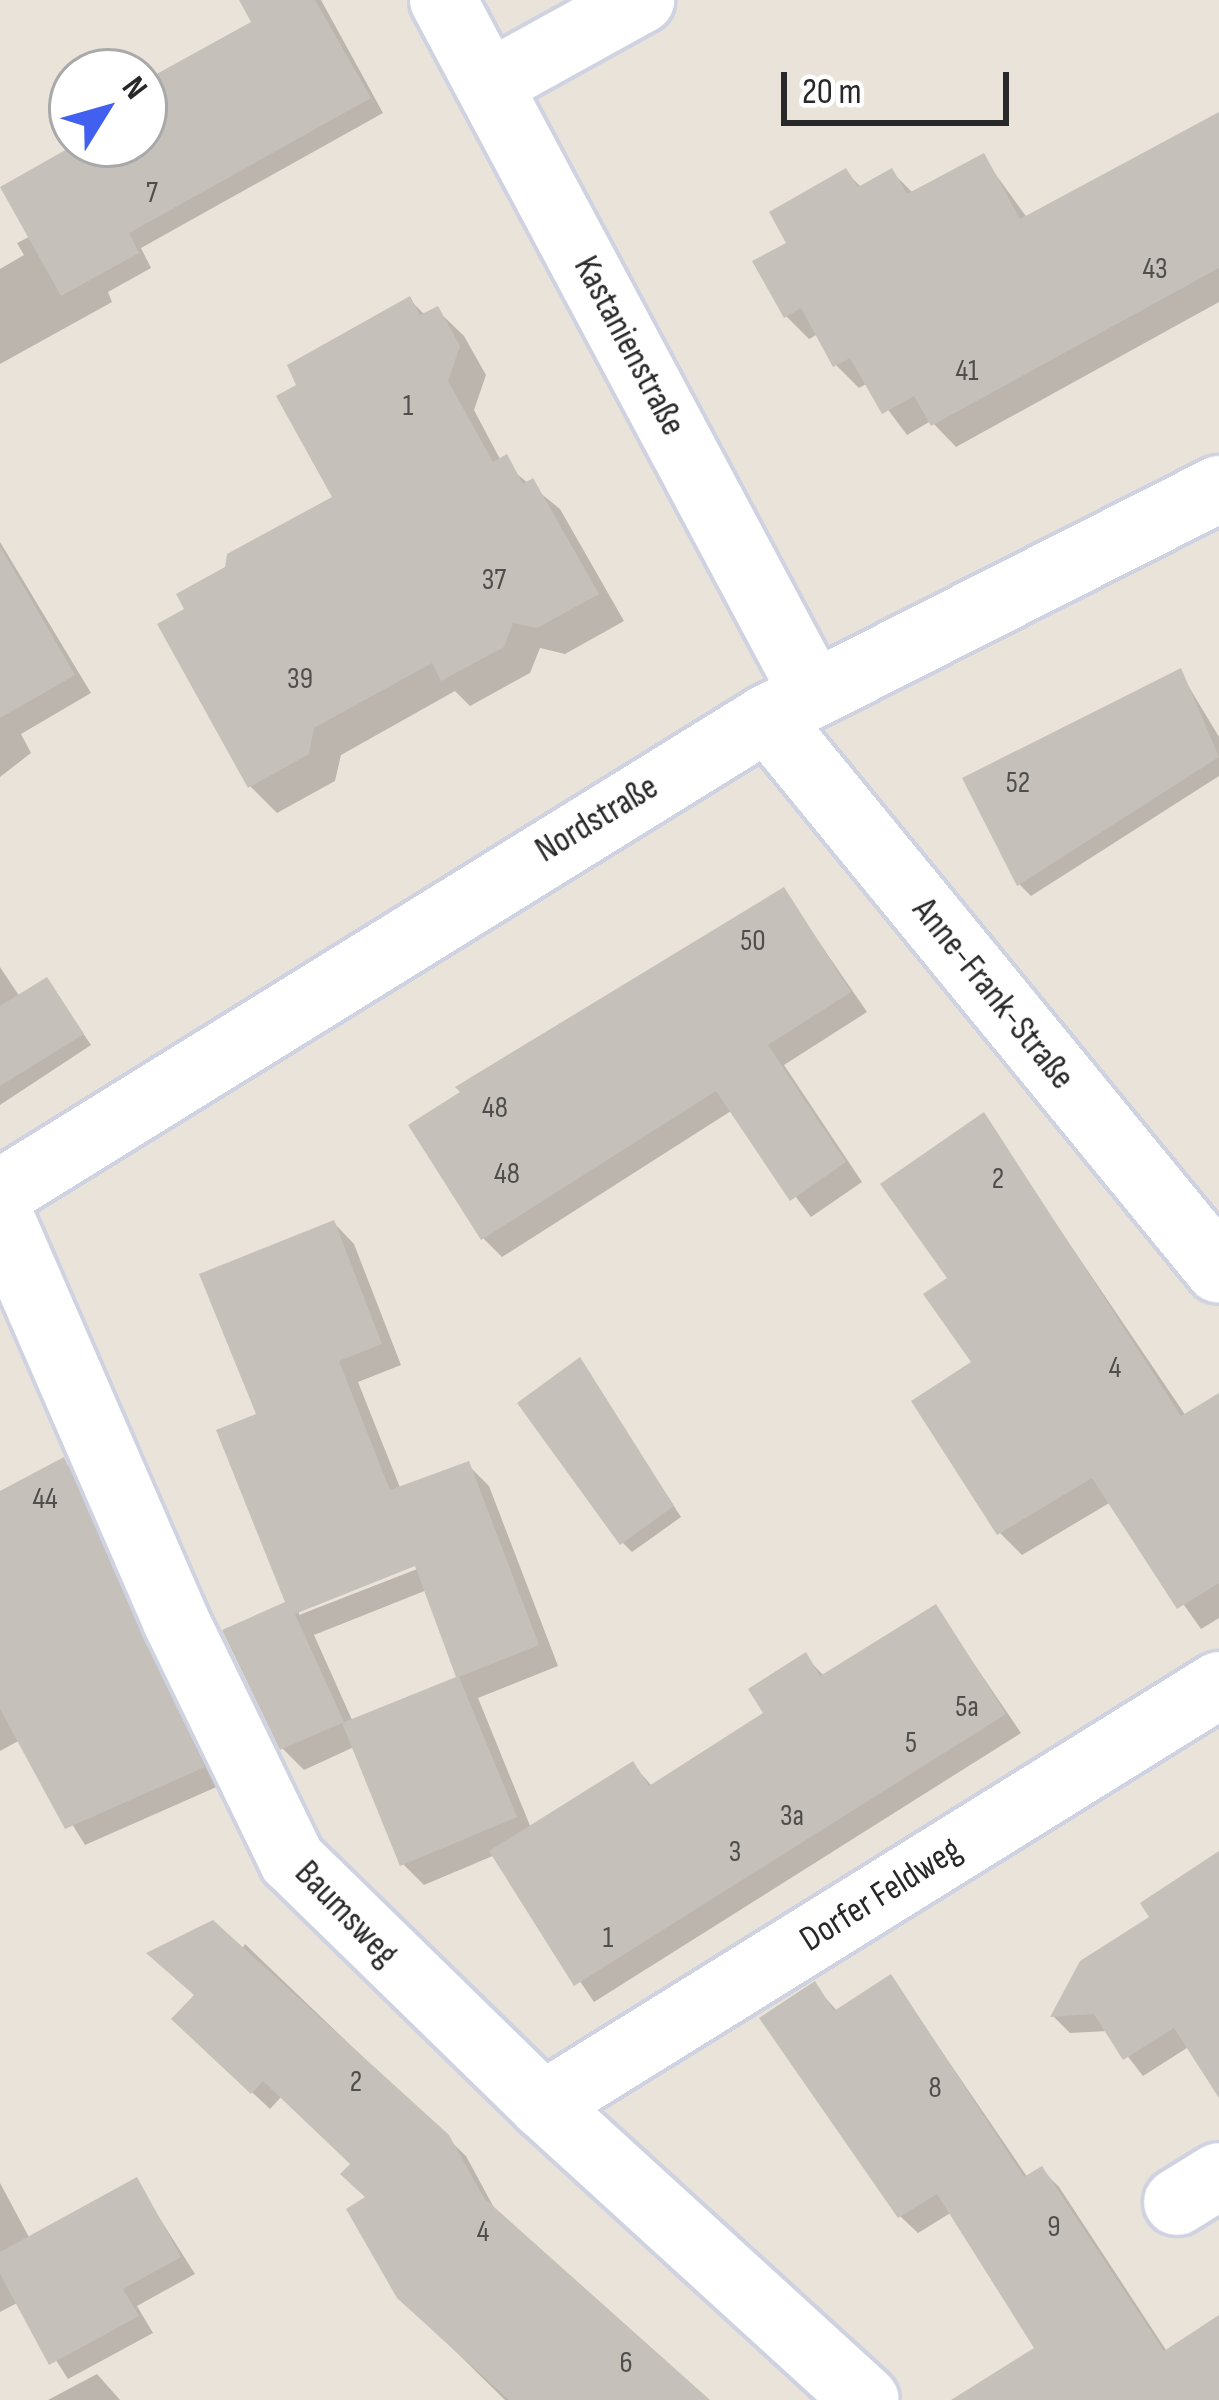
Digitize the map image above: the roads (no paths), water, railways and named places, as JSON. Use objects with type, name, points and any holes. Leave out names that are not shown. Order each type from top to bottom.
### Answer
[{"type":"street","name":"Kastanienstraße","points":[[442,0],[489,84],[790,705]]},
{"type":"street","points":[[489,84],[641,0]]},
{"type":"street","name":"Nordstraße","points":[[0,1193],[790,705],[1219,489]]},
{"type":"street","name":"Anne-Frank-Straße","points":[[790,705],[1219,1270]]},
{"type":"street","name":"Baumsweg","points":[[0,1216],[277,1836],[324,1899],[866,2400]]},
{"type":"street","name":"Dorfer Feldweg","points":[[543,2105],[1219,1685]]}]
